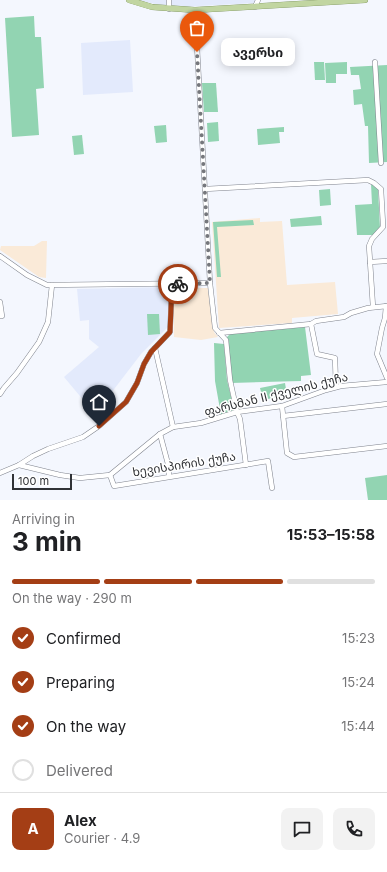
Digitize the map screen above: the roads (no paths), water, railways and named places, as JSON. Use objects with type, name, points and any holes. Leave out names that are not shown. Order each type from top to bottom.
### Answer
[{"type":"main road","points":[[131,0],[152,7],[195,10],[365,0]]},
{"type":"street","points":[[169,0],[170,9]]},
{"type":"street","points":[[255,7],[258,0]]},
{"type":"street","points":[[265,0],[270,5]]},
{"type":"street","points":[[195,10],[210,283],[215,328],[226,340],[230,380],[240,419],[246,465]]},
{"type":"street","points":[[375,62],[381,163]]},
{"type":"street","points":[[205,189],[368,180],[374,182],[381,189],[383,227],[372,239],[370,244],[373,307]]},
{"type":"street","points":[[0,256],[27,275],[47,285],[210,283]]},
{"type":"street","points":[[370,262],[387,261]]},
{"type":"street","points":[[0,473],[19,465],[48,449],[83,437],[99,426],[126,402],[137,383],[144,364],[151,352],[170,332],[172,284]]},
{"type":"street","points":[[0,394],[39,342],[48,322],[52,285]]},
{"type":"street","points":[[0,302],[2,316],[0,316]]},
{"type":"street","points":[[219,333],[312,324],[316,321],[344,317],[373,307],[386,306],[385,318],[377,354],[387,378]]},
{"type":"street","points":[[312,324],[319,356],[335,358],[336,387]]},
{"type":"street","points":[[155,348],[172,427]]},
{"type":"street","name":"ფარსმან II ქველის ქუჩა","points":[[110,474],[160,434],[172,427],[202,423],[237,412],[282,406],[336,387],[387,382]]},
{"type":"street","points":[[283,416],[387,404]]},
{"type":"street","points":[[282,406],[287,453],[290,456],[294,457],[387,446]]},
{"type":"street","points":[[160,434],[168,464],[169,476]]},
{"type":"street","name":"ხევისპირის ქუჩა","points":[[110,474],[114,486],[268,461],[272,488]]},
{"type":"street","points":[[19,465],[60,475],[80,478],[110,474]]},
{"type":"place","name":"ავერსი","points":[[197,52]]}]
